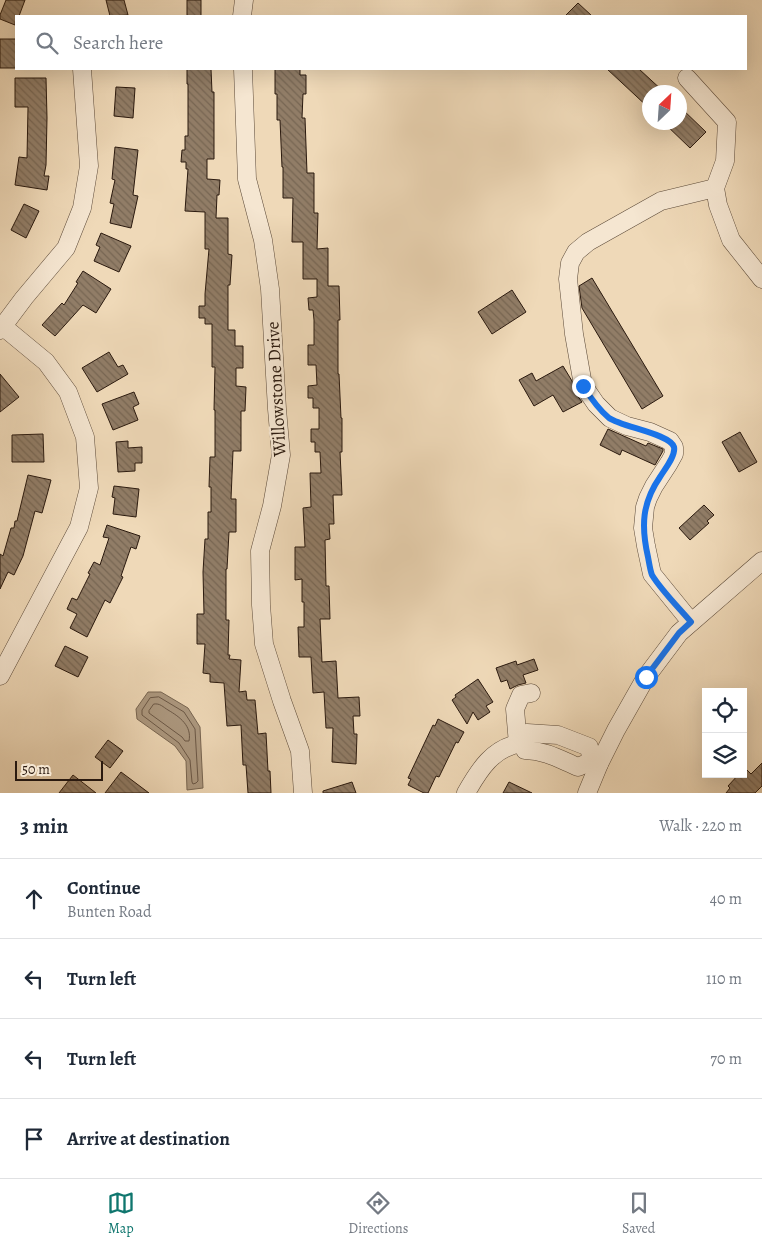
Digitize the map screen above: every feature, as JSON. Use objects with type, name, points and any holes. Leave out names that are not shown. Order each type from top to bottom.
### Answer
[{"type":"street","points":[[242,15],[244,0]]},
{"type":"street","points":[[0,676],[79,527],[89,488],[85,437],[68,392],[46,362],[1,327],[66,248],[82,208],[89,166],[82,70]]},
{"type":"street","name":"Willowstone Drive","points":[[243,70],[247,179],[263,240],[270,289],[281,455],[272,506],[260,551],[264,644],[300,751],[303,793]]},
{"type":"street","points":[[687,78],[727,122],[725,161],[715,188],[718,205],[730,240],[762,279]]},
{"type":"street","points":[[691,622],[652,574],[643,528],[648,498],[674,454],[674,447],[670,441],[610,418],[596,404],[583,386],[574,334],[568,279],[570,263],[573,257],[588,242],[661,201],[715,188]]},
{"type":"street","points":[[588,793],[596,763],[646,677],[679,633],[762,561]]},
{"type":"street","points":[[531,693],[520,695],[515,709],[520,743],[526,750],[551,754],[578,767],[596,763]]},
{"type":"street","points":[[466,793],[479,770],[496,752],[520,743],[527,733],[558,735],[589,747],[596,763]]},
{"type":"street","points":[[545,753],[548,735]]},
{"type":"water","points":[[148,692],[161,692],[188,708],[200,727],[203,788],[187,790],[186,761],[175,746],[137,719],[136,709]]},
{"type":"building","points":[[6,0],[25,0],[19,15],[15,15],[15,25],[0,19]]},
{"type":"building","points":[[106,0],[124,0],[128,15],[110,15]]},
{"type":"building","points":[[187,0],[201,0],[201,15],[187,15]]},
{"type":"building","points":[[578,3],[591,15],[566,15]]},
{"type":"building","points":[[0,39],[15,39],[15,68],[0,68]]},
{"type":"building","points":[[187,70],[211,70],[212,92],[214,92],[214,159],[207,159],[207,179],[220,180],[216,218],[228,218],[228,254],[232,255],[230,285],[228,285],[228,330],[235,330],[235,346],[243,346],[243,368],[236,368],[236,386],[246,387],[245,411],[241,411],[241,451],[233,451],[231,499],[236,499],[236,532],[229,532],[226,569],[226,620],[229,620],[228,655],[230,655],[229,659],[241,660],[239,692],[246,691],[247,700],[255,700],[258,734],[266,733],[271,793],[248,793],[246,765],[243,765],[241,725],[227,726],[224,683],[210,682],[210,674],[203,673],[205,644],[197,644],[197,614],[204,614],[203,572],[205,539],[208,539],[208,512],[211,512],[211,487],[209,487],[210,457],[215,457],[215,367],[212,367],[212,324],[205,324],[205,318],[199,318],[199,306],[205,306],[209,249],[205,249],[205,212],[185,211],[188,169],[186,169],[186,162],[181,162],[182,150],[185,150],[185,136],[188,136]]},
{"type":"building","points":[[275,70],[300,70],[300,75],[306,75],[306,94],[303,94],[302,118],[305,118],[307,173],[314,173],[314,213],[318,213],[317,249],[328,248],[328,286],[339,286],[338,374],[342,418],[342,452],[340,452],[342,495],[333,495],[334,524],[329,524],[330,539],[325,540],[326,586],[329,586],[330,619],[320,619],[322,662],[336,661],[338,698],[359,697],[360,716],[353,716],[354,734],[357,734],[356,764],[332,762],[333,728],[326,728],[324,692],[313,693],[311,657],[299,657],[298,627],[304,627],[304,602],[302,602],[302,579],[295,580],[295,547],[305,547],[303,508],[311,507],[310,473],[321,473],[320,452],[315,452],[315,442],[311,442],[311,429],[319,429],[319,408],[313,408],[313,398],[308,398],[308,386],[317,385],[316,365],[308,365],[308,345],[314,345],[314,320],[313,310],[309,310],[308,298],[317,297],[317,279],[303,279],[303,242],[292,242],[293,198],[283,198],[280,120],[277,120],[277,94],[275,94]]},
{"type":"building","points":[[608,70],[640,70],[656,85],[642,85],[642,102]]},
{"type":"building","points":[[15,78],[46,78],[47,118],[44,176],[49,176],[47,190],[15,185],[19,157],[27,158],[28,107],[15,107]]},
{"type":"building","points":[[116,87],[135,88],[133,118],[114,116]]},
{"type":"building","points":[[687,114],[706,132],[690,148],[671,130],[687,130]]},
{"type":"building","points":[[115,147],[138,150],[133,195],[138,196],[131,228],[110,223],[114,204],[110,203],[115,180],[112,179]]},
{"type":"building","points":[[24,204],[39,211],[26,238],[11,230]]},
{"type":"building","points":[[101,233],[131,246],[119,272],[94,261],[100,247],[96,245]]},
{"type":"building","points":[[83,271],[111,289],[96,313],[83,305],[55,336],[42,325],[62,303],[64,305]]},
{"type":"building","points":[[592,278],[663,396],[642,409],[582,308],[579,286]]},
{"type":"building","points":[[512,290],[526,312],[492,334],[478,312]]},
{"type":"building","points":[[109,352],[118,367],[123,365],[128,374],[97,392],[82,368]]},
{"type":"building","points":[[563,366],[572,381],[574,391],[582,402],[563,412],[553,395],[534,406],[519,380],[532,373],[536,381]]},
{"type":"building","points":[[0,374],[19,397],[0,412]]},
{"type":"building","points":[[134,392],[139,404],[133,407],[138,420],[113,430],[102,404]]},
{"type":"building","points":[[608,429],[646,446],[648,443],[663,449],[663,451],[655,465],[622,450],[620,455],[600,445]]},
{"type":"building","points":[[740,432],[757,462],[739,472],[722,442]]},
{"type":"building","points":[[43,434],[44,462],[12,462],[12,435]]},
{"type":"building","points":[[128,441],[128,448],[142,447],[142,463],[135,463],[135,471],[118,472],[116,442]]},
{"type":"building","points":[[28,475],[51,480],[42,513],[35,511],[23,556],[14,575],[8,572],[0,589],[0,554],[3,556],[11,528],[14,528],[15,521],[17,521]]},
{"type":"building","points":[[114,486],[139,489],[136,517],[113,514],[115,498],[112,497]]},
{"type":"building","points":[[704,505],[714,515],[707,521],[709,523],[690,540],[679,528]]},
{"type":"building","points":[[107,525],[140,536],[136,549],[131,547],[121,576],[123,577],[110,603],[105,600],[87,637],[70,628],[77,614],[67,609],[72,598],[77,600],[94,562],[100,565],[109,538],[103,537]]},
{"type":"building","points":[[65,646],[88,657],[78,677],[55,666]]},
{"type":"building","points":[[534,659],[538,670],[523,675],[526,683],[510,689],[507,680],[501,682],[496,668],[516,661],[517,665]]},
{"type":"building","points":[[478,679],[493,702],[486,706],[490,712],[478,720],[473,712],[467,724],[452,700],[456,697],[455,695]]},
{"type":"building","points":[[438,719],[464,732],[458,743],[456,742],[439,777],[436,776],[428,793],[424,793],[408,785],[411,779],[408,778],[433,725],[435,726]]},
{"type":"building","points":[[108,740],[123,751],[110,768],[95,757]]},
{"type":"building","points":[[762,763],[762,786],[755,793],[726,793],[730,788],[728,786],[735,778],[747,778],[747,770],[751,774]]},
{"type":"building","points":[[121,772],[149,793],[105,793]]},
{"type":"building","points":[[73,775],[96,793],[59,793]]},
{"type":"building","points":[[352,782],[356,793],[323,793],[323,791]]},
{"type":"building","points":[[509,782],[532,793],[503,793]]},
{"type":"route","points":[[583,386],[596,404],[610,418],[670,441],[674,447],[674,454],[648,498],[643,528],[652,574],[691,622],[679,633],[646,677]]}]
